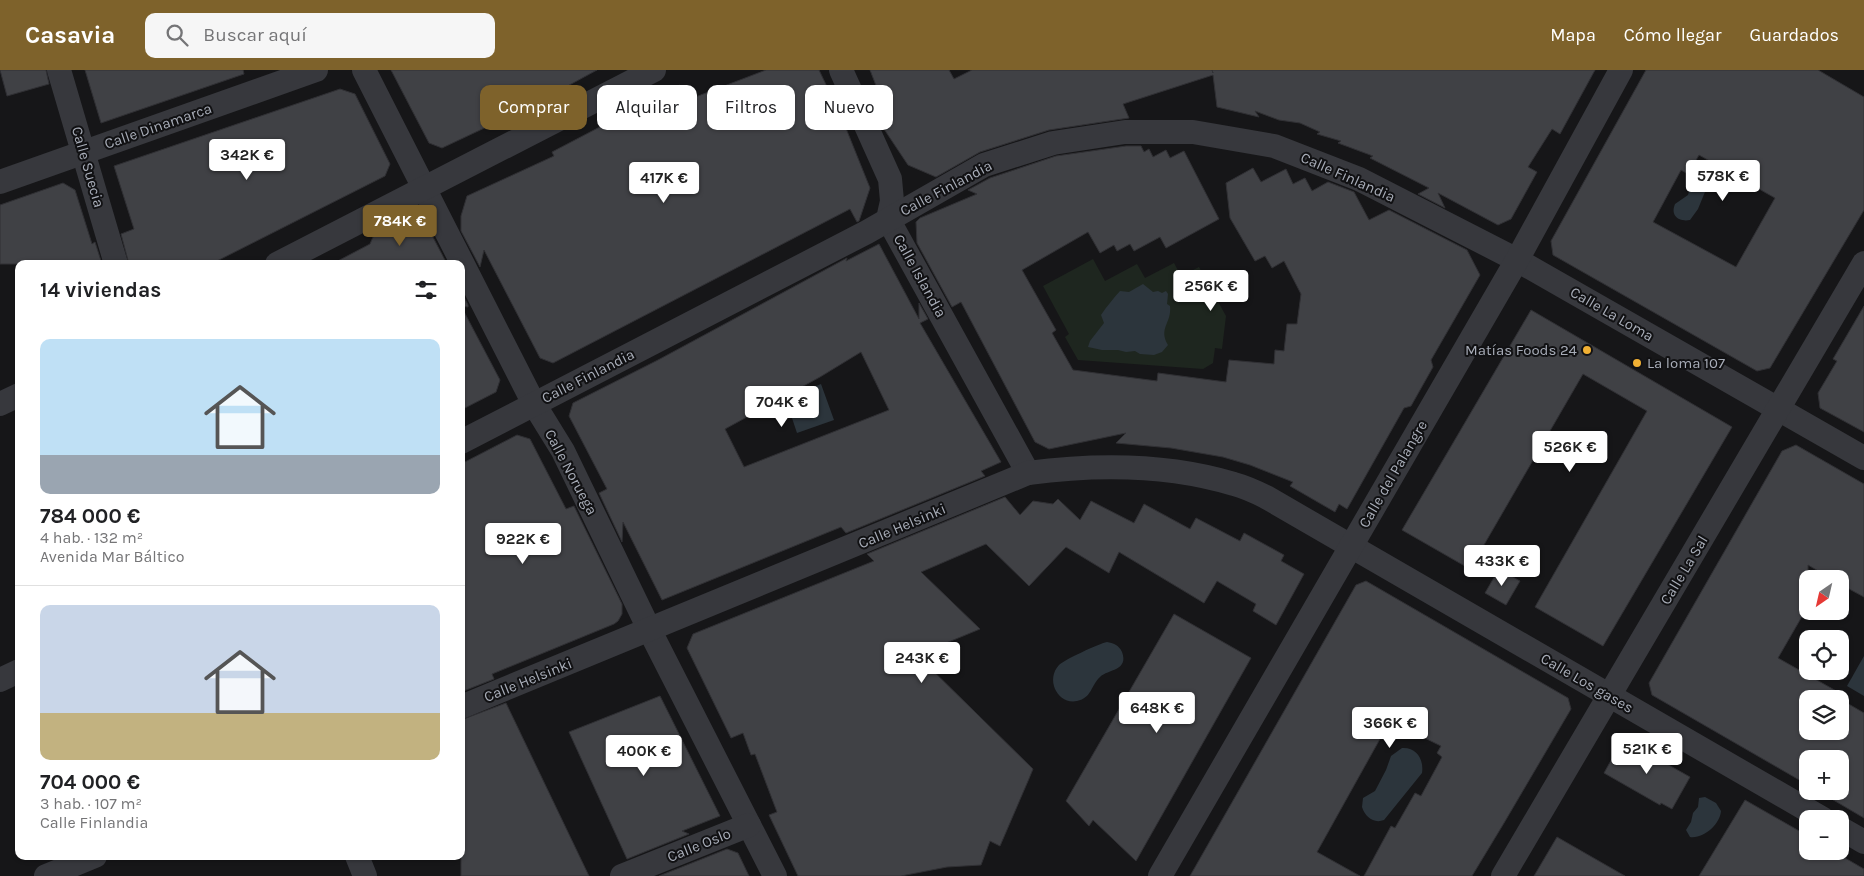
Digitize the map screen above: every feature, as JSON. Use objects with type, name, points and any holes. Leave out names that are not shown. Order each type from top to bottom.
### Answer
[{"type":"street","name":"Calle Suecia","points":[[59,70],[115,260]]},
{"type":"street","name":"Calle Dinamarca","points":[[0,182],[316,70]]},
{"type":"street","name":"Calle Noruega","points":[[364,70],[460,260]]},
{"type":"street","points":[[285,260],[654,70]]},
{"type":"street","name":"Calle Islandia","points":[[841,70],[890,179],[892,201],[888,219],[1028,473]]},
{"type":"street","name":"Calle del Palangre","points":[[1160,876],[1516,260],[1621,70]]},
{"type":"street","name":"Calle Finlandia","points":[[465,440],[867,232],[984,165],[1053,143],[1125,132],[1193,132],[1274,146],[1359,179],[1516,260]]},
{"type":"street","name":"Calle La Loma","points":[[1516,260],[1864,458]]},
{"type":"street","name":"Calle La Sal","points":[[1503,876],[1864,263]]},
{"type":"street","name":"Calle Noruega","points":[[465,269],[534,404],[563,451],[650,631],[775,876]]},
{"type":"street","points":[[0,404],[15,397]]},
{"type":"street","name":"Calle Helsinki","points":[[465,705],[650,631],[1028,473],[1097,467],[1168,470],[1203,476],[1236,484],[1266,497],[1351,546]]},
{"type":"street","name":"Calle Los gases","points":[[1351,546],[1807,810]]},
{"type":"street","name":"Calle Oslo","points":[[622,876],[749,825]]},
{"type":"street","points":[[1849,833],[1864,842]]},
{"type":"street","points":[[359,860],[365,876]]},
{"type":"street","points":[[46,876],[70,861]]},
{"type":"shaded area","points":[[1699,178],[1705,181],[1707,187],[1698,209],[1690,220],[1679,219],[1674,212],[1675,204],[1688,195],[1691,182]]},
{"type":"shaded area","points":[[1093,259],[1105,281],[1137,264],[1145,278],[1174,263],[1181,276],[1199,267],[1226,316],[1222,349],[1215,348],[1213,363],[1203,369],[1078,360],[1065,337],[1069,334],[1043,286]]},
{"type":"shaded area","points":[[1143,284],[1153,292],[1158,291],[1162,293],[1166,291],[1168,294],[1167,304],[1170,306],[1170,312],[1164,334],[1168,345],[1162,352],[1154,355],[1140,354],[1135,351],[1102,350],[1088,347],[1090,341],[1104,323],[1101,315],[1120,291],[1129,292]]},
{"type":"shaded area","points":[[821,384],[834,420],[797,433],[789,409],[810,401],[806,390]]},
{"type":"shaded area","points":[[1107,642],[1116,645],[1121,650],[1123,663],[1117,669],[1100,677],[1086,697],[1082,699],[1070,701],[1059,695],[1053,678],[1059,665],[1082,652]]},
{"type":"shaded area","points":[[1864,656],[1864,696],[1847,686]]},
{"type":"shaded area","points":[[1402,748],[1412,750],[1418,755],[1422,763],[1422,773],[1384,820],[1373,820],[1363,811],[1363,798],[1375,791],[1391,756]]},
{"type":"shaded area","points":[[1705,797],[1716,803],[1721,811],[1720,816],[1718,821],[1706,833],[1701,836],[1690,837],[1686,830],[1691,822],[1693,813],[1698,807],[1699,798]]},
{"type":"building","points":[[0,70],[46,70],[49,84],[7,96]]},
{"type":"building","points":[[85,70],[243,70],[244,74],[101,123]]},
{"type":"building","points":[[391,70],[597,70],[569,85],[480,85],[480,130],[442,148],[429,143]]},
{"type":"building","points":[[766,70],[819,70],[826,85],[805,85],[805,130],[847,130],[870,188],[859,221],[857,222],[850,209],[553,363],[540,358],[484,250],[480,267],[461,231],[461,216],[467,196],[554,156],[552,152],[597,128],[597,130],[697,130],[697,96],[707,93],[707,130],[795,130],[795,85],[727,85]]},
{"type":"building","points":[[870,70],[949,70],[954,79],[972,70],[1595,70],[1560,134],[1552,129],[1528,167],[1537,172],[1511,219],[1498,225],[1438,193],[1445,208],[1418,194],[1429,188],[1370,158],[1373,156],[1338,143],[1341,141],[1317,134],[1320,132],[1300,123],[1279,120],[1255,111],[1259,117],[1217,107],[1213,75],[1123,104],[1129,118],[1049,130],[980,152],[936,177],[908,165],[885,130],[893,130],[893,85],[876,85]]},
{"type":"building","points":[[1646,70],[1818,70],[1864,97],[1864,210],[1770,368],[1757,371],[1553,255],[1551,241]],"holes":[[[1699,155],[1775,198],[1736,267],[1653,222],[1681,170],[1688,174]]]},
{"type":"building","points":[[340,89],[355,94],[390,164],[385,176],[219,260],[128,260],[121,234],[134,229],[114,166]]},
{"type":"building","points":[[1126,146],[1141,146],[1144,152],[1149,149],[1153,157],[1166,150],[1170,158],[1184,151],[1219,219],[1166,248],[1160,237],[1134,251],[1130,244],[1117,251],[1114,245],[1100,253],[1088,232],[1022,270],[1056,330],[1052,333],[1073,370],[1157,381],[1158,373],[1226,382],[1229,360],[1274,364],[1275,350],[1284,351],[1287,324],[1297,324],[1301,294],[1284,261],[1272,268],[1265,256],[1255,261],[1230,218],[1226,183],[1253,168],[1261,182],[1286,169],[1293,184],[1305,178],[1312,191],[1328,182],[1354,192],[1369,220],[1389,210],[1467,250],[1480,275],[1431,360],[1433,367],[1411,406],[1404,408],[1347,509],[1339,504],[1335,512],[1290,486],[1293,482],[1250,465],[1223,457],[1171,448],[1116,443],[1126,433],[1049,449],[1035,442],[961,302],[952,307],[917,243],[916,222],[920,218],[977,194],[968,190],[990,178],[1056,156]]},
{"type":"building","points":[[63,183],[75,190],[92,244],[95,242],[101,260],[15,260],[15,264],[0,264],[0,205]]},
{"type":"building","points":[[415,215],[424,220],[445,260],[340,260],[370,244],[373,237]]},
{"type":"building","points":[[879,244],[919,319],[919,303],[928,319],[920,323],[1001,462],[981,471],[985,476],[846,533],[841,527],[662,600],[623,522],[622,542],[599,493],[607,489],[569,416],[573,403],[658,360],[847,258],[846,261]],"holes":[[[861,352],[889,410],[744,467],[725,429],[820,377]]]},
{"type":"building","points":[[1864,306],[1864,432],[1820,408],[1818,393],[1837,361],[1833,359]]},
{"type":"building","points":[[1531,310],[1732,427],[1603,646],[1535,607],[1647,411],[1583,374],[1470,569],[1402,530]]},
{"type":"building","points":[[465,314],[500,380],[496,392],[465,408]]},
{"type":"building","points":[[517,435],[530,439],[566,509],[574,506],[622,604],[622,614],[614,624],[492,674],[494,679],[465,690],[465,462]]},
{"type":"building","points":[[1796,445],[1864,484],[1864,597],[1849,589],[1849,570],[1817,570],[1808,565],[1808,570],[1799,570],[1800,620],[1778,658],[1799,670],[1799,680],[1817,680],[1834,690],[1799,690],[1799,740],[1849,740],[1849,704],[1864,713],[1864,818],[1833,800],[1849,800],[1849,750],[1799,750],[1799,780],[1652,695],[1649,683],[1782,451]]},
{"type":"building","points":[[1005,497],[1020,515],[1033,501],[1053,504],[1058,499],[1080,520],[1091,501],[1134,523],[1144,504],[1190,529],[1196,518],[1240,541],[1244,533],[1284,555],[1281,561],[1304,574],[1276,625],[1253,611],[1256,604],[1217,581],[1204,603],[1119,552],[1109,573],[1066,547],[1029,586],[986,544],[921,572],[980,629],[917,655],[1033,769],[1000,846],[990,841],[981,865],[947,867],[901,876],[798,876],[769,815],[777,812],[755,754],[751,755],[743,733],[731,738],[687,648],[693,634],[874,561],[867,554]]},
{"type":"building","points":[[1499,569],[1520,581],[1506,605],[1485,593]]},
{"type":"building","points":[[1366,581],[1568,698],[1571,709],[1504,823],[1472,876],[1364,876],[1391,826],[1395,828],[1415,793],[1421,796],[1442,757],[1437,753],[1441,746],[1390,721],[1317,852],[1360,876],[1190,876],[1356,585]]},
{"type":"building","points":[[1174,614],[1251,658],[1136,861],[1093,820],[1089,826],[1066,801]]},
{"type":"building","points":[[660,696],[720,816],[682,831],[689,834],[627,859],[569,732]]},
{"type":"building","points":[[506,703],[589,876],[461,876],[461,860],[465,860],[465,718]]},
{"type":"building","points":[[1623,739],[1690,777],[1672,809],[1661,803],[1660,805],[1604,773]]},
{"type":"building","points":[[1745,800],[1799,831],[1799,860],[1848,860],[1864,869],[1864,876],[1699,876]]},
{"type":"building","points":[[1557,837],[1625,876],[1534,876]]},
{"type":"building","points":[[727,849],[738,853],[749,876],[659,876]]},
{"type":"place","name":"Matías Foods 24","points":[[1587,350]]},
{"type":"place","name":"La loma 107","points":[[1637,363]]}]
